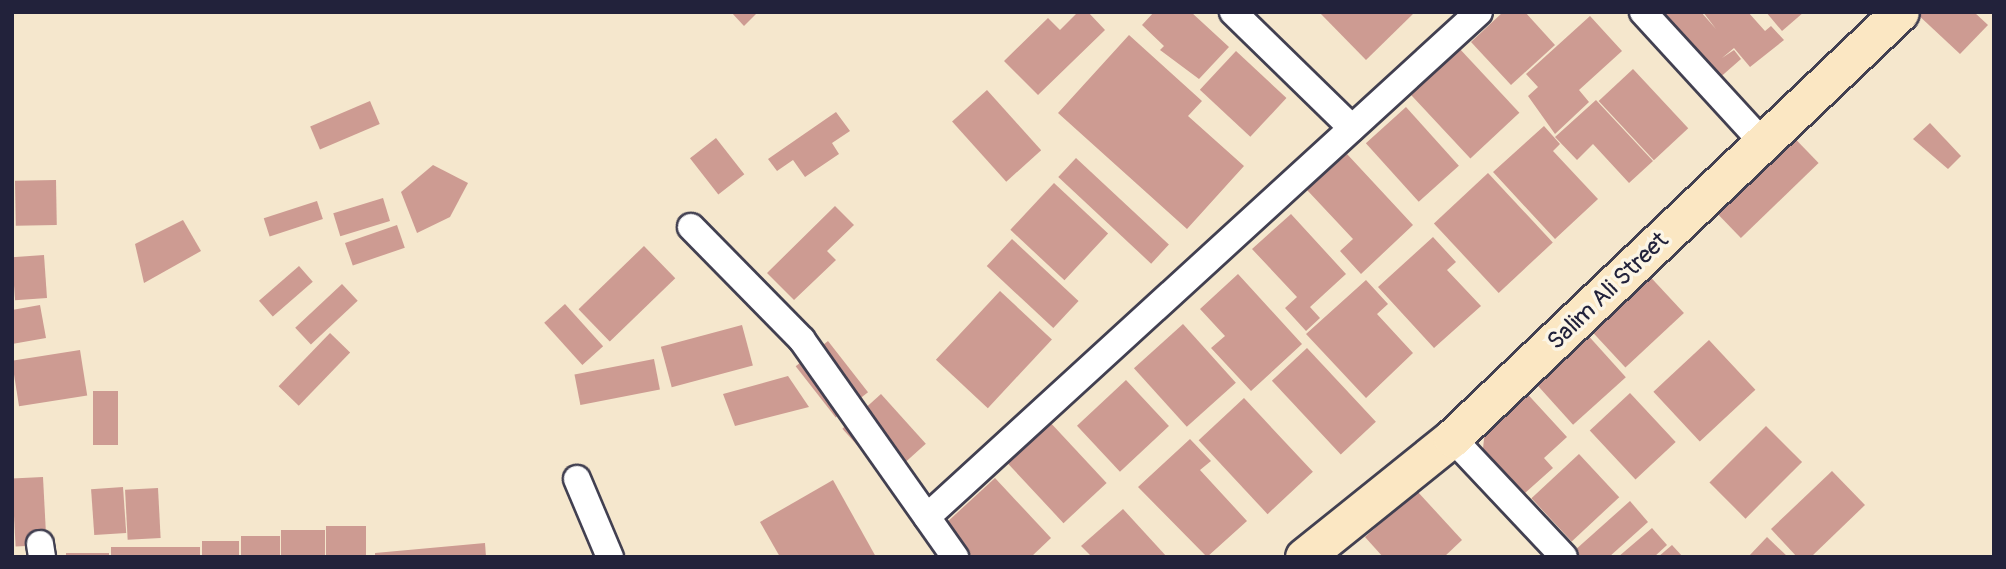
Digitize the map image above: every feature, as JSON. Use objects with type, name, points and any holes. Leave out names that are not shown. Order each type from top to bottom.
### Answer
[{"type":"street","points":[[1233,12],[1352,128]]},
{"type":"street","points":[[927,517],[1479,12]]},
{"type":"street","points":[[1643,12],[1763,143]]},
{"type":"street","name":"Salim Ali Street","points":[[1304,557],[1452,439],[1900,12]]},
{"type":"street","points":[[691,227],[802,340],[956,557]]},
{"type":"street","points":[[1452,439],[1564,557]]},
{"type":"street","points":[[577,479],[610,557]]},
{"type":"building","points":[[731,12],[758,12],[744,26]]},
{"type":"building","points":[[1078,12],[1088,12],[1105,30],[1038,95],[1004,61],[1048,18],[1060,30]]},
{"type":"building","points":[[1154,12],[1191,12],[1229,47],[1199,79],[1160,50],[1164,46],[1142,25]]},
{"type":"building","points":[[1319,12],[1415,12],[1366,60]]},
{"type":"building","points":[[1503,12],[1525,12],[1555,45],[1511,85],[1471,42]]},
{"type":"building","points":[[1650,12],[1701,12],[1716,29],[1703,12],[1748,12],[1765,31],[1771,26],[1784,40],[1750,67],[1734,48],[1722,58],[1734,50],[1741,59],[1717,80]]},
{"type":"building","points":[[1766,12],[1804,12],[1782,31]]},
{"type":"building","points":[[1915,12],[1974,12],[1988,25],[1960,54]]},
{"type":"building","points":[[1590,16],[1622,51],[1579,90],[1589,102],[1555,134],[1528,96],[1538,87],[1526,74]]},
{"type":"building","points":[[1129,35],[1202,101],[1188,116],[1244,166],[1187,229],[1058,113]]},
{"type":"building","points":[[1458,47],[1519,113],[1470,159],[1409,93]]},
{"type":"building","points":[[1236,51],[1286,98],[1250,137],[1200,90]]},
{"type":"building","points":[[1633,69],[1688,128],[1654,160],[1599,101]]},
{"type":"building","points":[[987,90],[1041,150],[1006,182],[952,121]]},
{"type":"building","points":[[1596,100],[1653,161],[1629,183],[1593,144],[1577,160],[1555,137]]},
{"type":"building","points":[[370,101],[380,124],[320,149],[310,126]]},
{"type":"building","points":[[1406,107],[1459,166],[1419,202],[1366,143]]},
{"type":"building","points":[[836,112],[850,131],[832,143],[839,154],[805,177],[793,160],[777,171],[768,159]]},
{"type":"building","points":[[1779,122],[1819,163],[1741,238],[1701,197]]},
{"type":"building","points":[[1930,123],[1961,156],[1948,169],[1913,139]]},
{"type":"building","points":[[1544,126],[1560,144],[1553,151],[1598,199],[1555,239],[1493,172]]},
{"type":"building","points":[[716,138],[744,174],[718,195],[690,158]]},
{"type":"building","points":[[1347,154],[1413,225],[1361,274],[1340,251],[1353,239],[1307,190]]},
{"type":"building","points":[[1076,158],[1169,245],[1151,264],[1058,177]]},
{"type":"building","points":[[433,165],[468,183],[450,217],[417,233],[401,192]]},
{"type":"building","points":[[1488,173],[1553,242],[1499,293],[1434,223]]},
{"type":"building","points":[[56,180],[57,225],[16,226],[15,181]]},
{"type":"building","points":[[1054,183],[1108,233],[1064,280],[1010,230]]},
{"type":"building","points":[[383,198],[390,221],[340,236],[333,213]]},
{"type":"building","points":[[317,201],[323,219],[270,236],[264,218]]},
{"type":"building","points":[[835,206],[854,225],[827,251],[836,260],[794,300],[767,273]]},
{"type":"building","points":[[1291,214],[1346,274],[1310,307],[1320,318],[1306,331],[1285,308],[1297,297],[1252,249]]},
{"type":"building","points":[[183,220],[201,251],[144,283],[135,244]]},
{"type":"building","points":[[397,225],[405,248],[353,266],[345,243]]},
{"type":"building","points":[[1433,237],[1456,262],[1447,270],[1481,306],[1434,348],[1378,287]]},
{"type":"building","points":[[1012,239],[1079,301],[1053,328],[987,266]]},
{"type":"building","points":[[644,246],[675,278],[610,342],[579,309]]},
{"type":"building","points":[[44,255],[47,298],[15,300],[12,257]]},
{"type":"building","points":[[299,266],[313,282],[273,317],[259,301]]},
{"type":"building","points":[[1643,269],[1684,313],[1625,367],[1584,324]]},
{"type":"building","points":[[1238,274],[1302,344],[1251,391],[1211,348],[1225,336],[1200,309]]},
{"type":"building","points":[[1366,280],[1388,304],[1377,314],[1413,353],[1366,398],[1306,334]]},
{"type":"building","points":[[342,284],[358,301],[311,344],[295,328]]},
{"type":"building","points":[[1000,291],[1052,339],[988,408],[936,360]]},
{"type":"building","points":[[565,304],[603,346],[582,365],[544,323]]},
{"type":"building","points":[[40,305],[46,338],[12,344],[12,310]]},
{"type":"building","points":[[1183,324],[1236,383],[1187,427],[1134,368]]},
{"type":"building","points":[[742,325],[753,366],[672,387],[661,347]]},
{"type":"building","points":[[1585,332],[1626,377],[1573,425],[1532,380]]},
{"type":"building","points":[[330,333],[350,352],[299,406],[279,386]]},
{"type":"building","points":[[1709,340],[1755,390],[1700,442],[1653,392]]},
{"type":"building","points":[[828,341],[868,392],[836,417],[796,366]]},
{"type":"building","points":[[1307,348],[1376,422],[1341,455],[1272,381]]},
{"type":"building","points":[[80,350],[87,395],[19,406],[12,361]]},
{"type":"building","points":[[654,359],[660,389],[580,405],[574,374]]},
{"type":"building","points":[[788,376],[809,407],[735,426],[723,394]]},
{"type":"building","points":[[1126,380],[1169,426],[1120,472],[1077,426]]},
{"type":"building","points":[[1521,387],[1567,437],[1544,458],[1553,468],[1525,493],[1515,483],[1510,488],[1482,458],[1486,420]]},
{"type":"building","points":[[93,391],[118,391],[118,445],[93,445]]},
{"type":"building","points":[[1630,393],[1676,442],[1635,480],[1590,431]]},
{"type":"building","points":[[881,394],[926,444],[887,479],[842,429]]},
{"type":"building","points":[[1244,398],[1313,472],[1268,514],[1199,440]]},
{"type":"building","points":[[1048,420],[1107,483],[1064,523],[1005,460]]},
{"type":"building","points":[[1766,426],[1802,462],[1745,519],[1709,483]]},
{"type":"building","points":[[1190,439],[1211,461],[1200,470],[1247,521],[1207,557],[1138,487]]},
{"type":"building","points":[[1579,454],[1619,497],[1572,541],[1531,498]]},
{"type":"building","points":[[1832,471],[1865,505],[1811,557],[1797,557],[1771,529]]},
{"type":"building","points":[[43,477],[47,545],[16,547],[12,479]]},
{"type":"building","points":[[995,478],[1051,538],[1031,557],[953,557],[933,535]]},
{"type":"building","points":[[833,480],[876,557],[780,557],[760,522]]},
{"type":"building","points":[[123,487],[126,533],[94,535],[91,489]]},
{"type":"building","points":[[158,488],[161,538],[128,540],[125,490]]},
{"type":"building","points":[[1417,491],[1462,540],[1444,557],[1383,557],[1365,537]]},
{"type":"building","points":[[1630,501],[1648,522],[1609,557],[1579,557],[1574,551]]},
{"type":"building","points":[[1123,509],[1167,557],[1092,557],[1081,546]]},
{"type":"building","points":[[326,526],[366,526],[366,557],[326,557]]},
{"type":"building","points":[[1652,528],[1667,545],[1654,557],[1618,557]]},
{"type":"building","points":[[281,530],[325,530],[325,557],[281,557]]},
{"type":"building","points":[[241,536],[280,536],[280,557],[241,557]]},
{"type":"building","points":[[1767,537],[1788,557],[1748,557]]},
{"type":"building","points":[[202,541],[239,541],[239,557],[202,557]]},
{"type":"building","points":[[485,543],[486,557],[375,557],[375,553]]},
{"type":"building","points":[[1672,545],[1683,557],[1658,557]]},
{"type":"building","points":[[111,547],[200,547],[200,557],[111,557]]},
{"type":"building","points":[[66,553],[109,553],[109,557],[66,557]]}]
